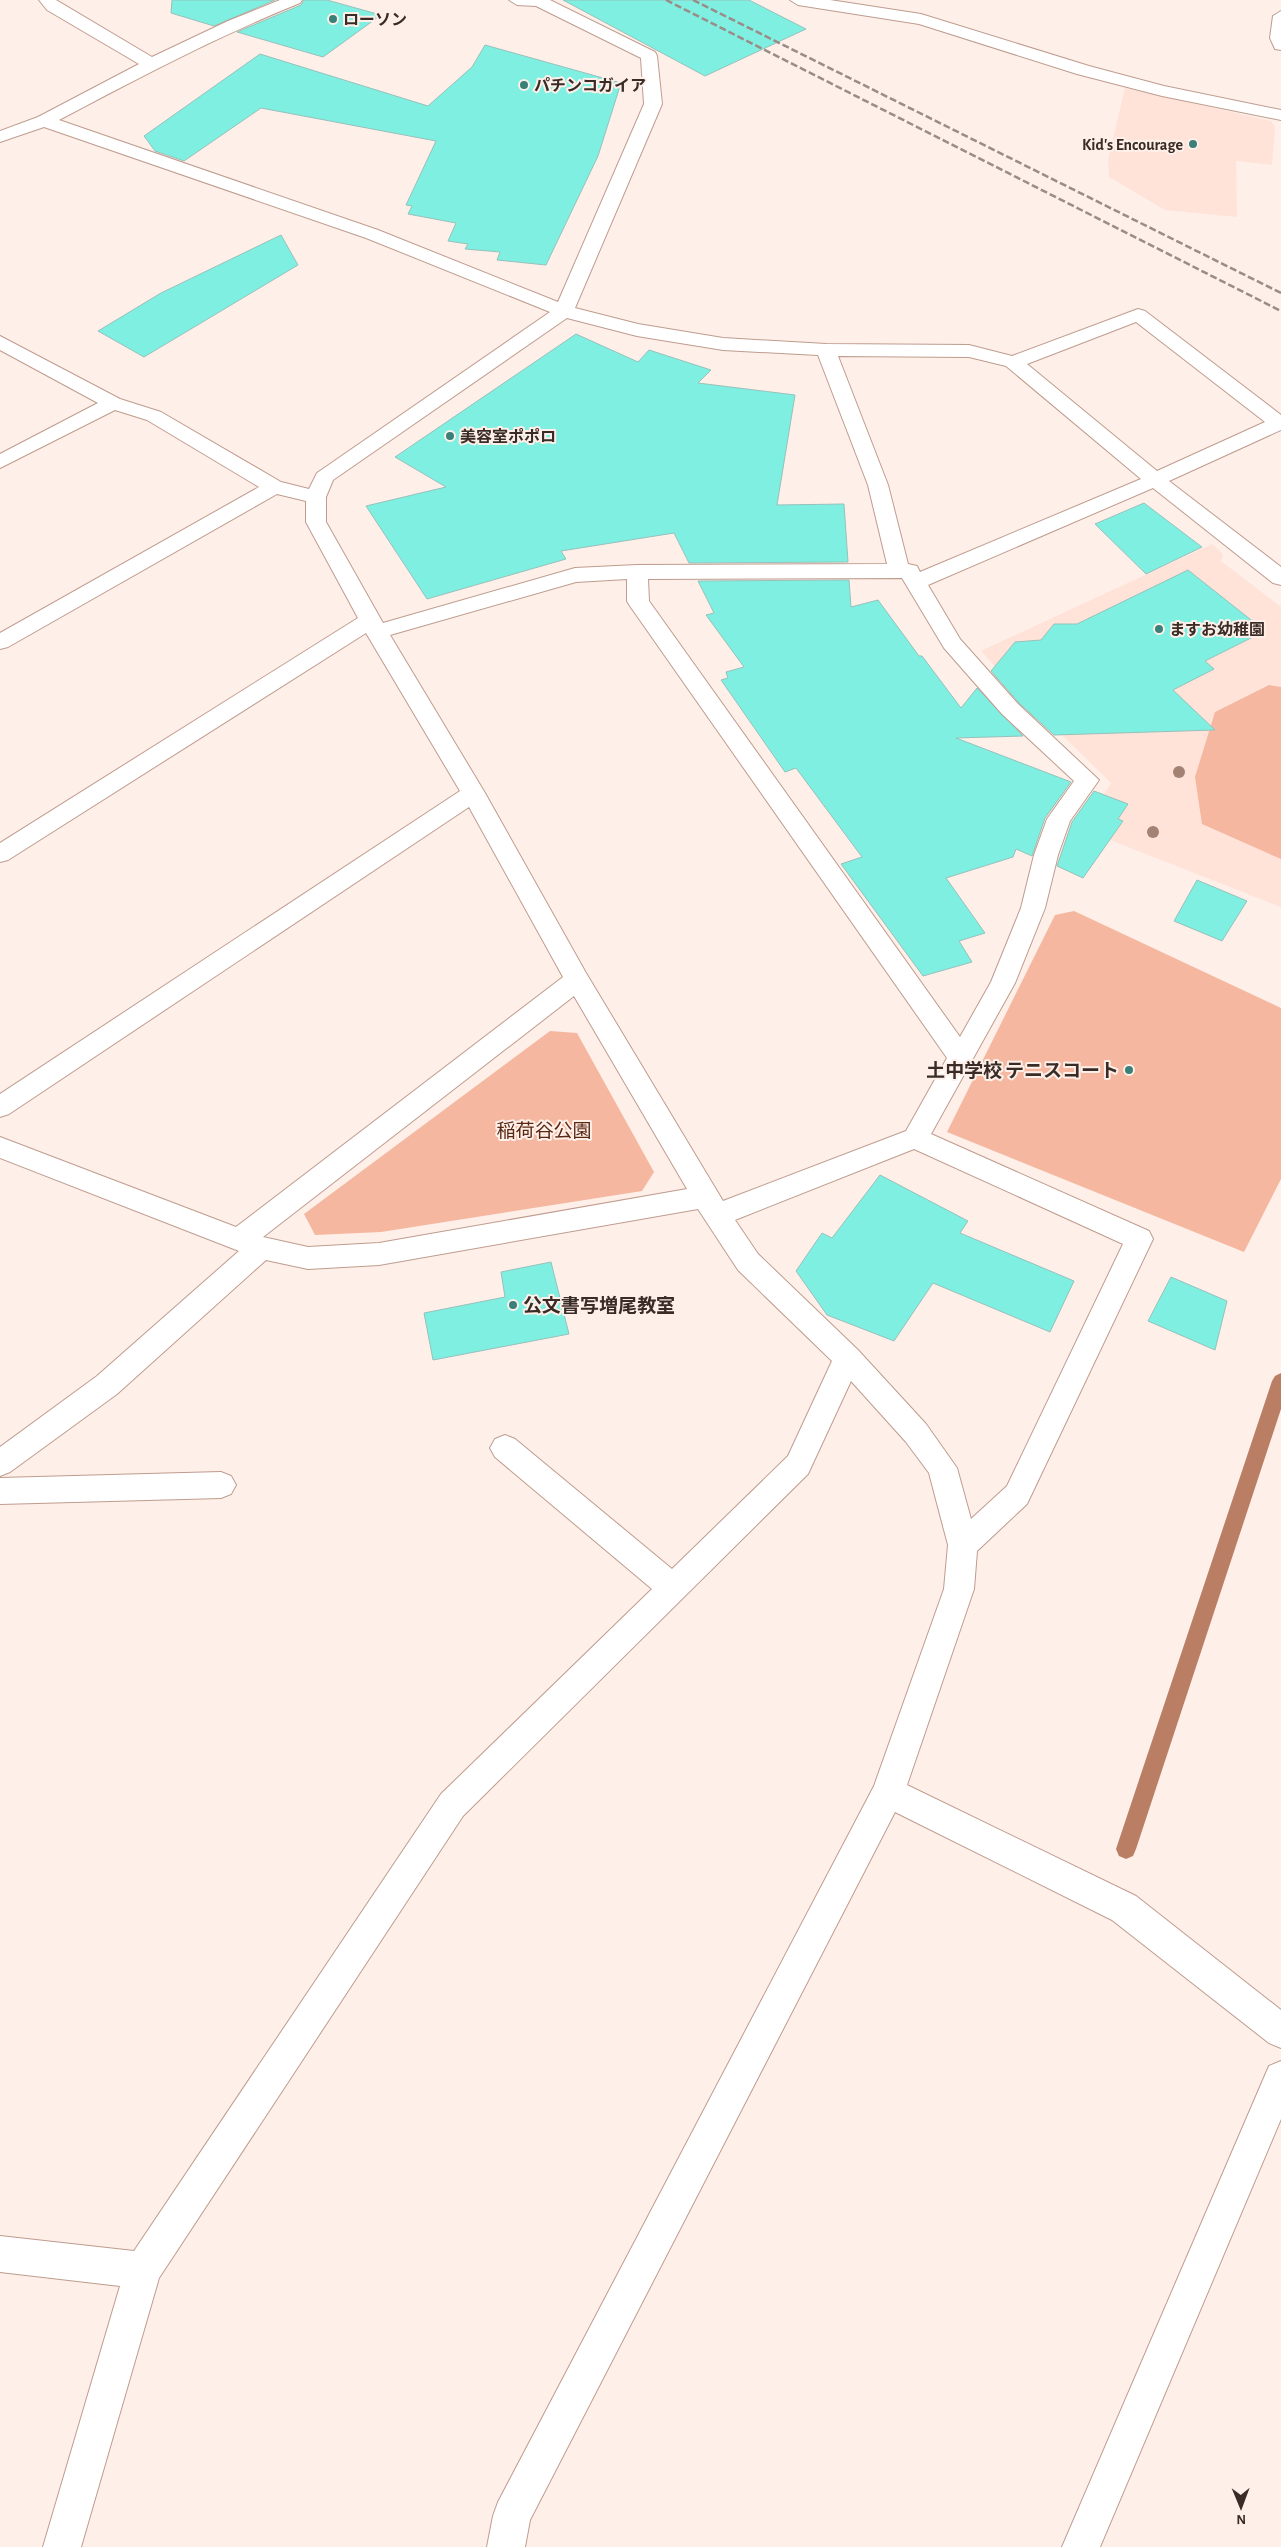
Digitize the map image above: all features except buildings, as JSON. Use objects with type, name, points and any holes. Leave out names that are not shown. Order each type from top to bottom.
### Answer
[{"type":"street","points":[[48,0],[53,7],[151,64]]},
{"type":"street","points":[[0,137],[44,121],[151,64],[234,24],[294,0]]},
{"type":"street","points":[[506,2547],[512,2516],[888,1792],[959,1590],[963,1545],[942,1468],[916,1433],[848,1358],[748,1262],[711,1206],[577,980],[473,793],[374,626],[316,522],[316,497],[324,477],[564,311],[653,104],[649,56],[539,1],[517,0]]},
{"type":"street","points":[[798,0],[920,19],[1083,70],[1162,91],[1281,115]]},
{"type":"street","points":[[1281,16],[1278,38],[1281,45]]},
{"type":"street","points":[[44,121],[372,234],[564,311],[637,330],[723,344],[826,350],[969,351],[1013,362],[1155,480],[1281,578]]},
{"type":"street","points":[[0,854],[374,626],[575,575],[636,572],[907,577],[1155,480],[1279,423],[1138,314],[1013,362]]},
{"type":"street","points":[[0,342],[113,403],[154,416],[274,487],[316,497]]},
{"type":"street","points":[[0,1147],[250,1244],[308,1258],[380,1254],[711,1206],[916,1138],[1003,983],[1033,908],[1046,855],[1059,819],[1087,780],[1010,709],[952,643],[907,577],[878,486],[826,350]]},
{"type":"street","points":[[0,462],[113,403]]},
{"type":"street","points":[[0,642],[274,487]]},
{"type":"street","points":[[636,572],[638,601],[961,1058]]},
{"type":"street","points":[[0,1107],[473,793]]},
{"type":"street","points":[[0,1463],[107,1385],[250,1244],[577,980]]},
{"type":"street","points":[[916,1138],[1139,1239],[1017,1495],[963,1545]]},
{"type":"street","points":[[62,2547],[143,2270],[452,1805],[798,1465],[848,1358]]},
{"type":"street","points":[[505,1448],[672,1587]]},
{"type":"street","points":[[0,1491],[221,1485]]},
{"type":"street","points":[[888,1792],[1124,1908],[1281,2031]]},
{"type":"street","points":[[1081,2547],[1281,2078]]},
{"type":"street","points":[[0,2254],[143,2270]]},
{"type":"shaded area","name":"Kid's Encourage","points":[[1125,88],[1271,121],[1275,127],[1272,165],[1236,161],[1237,217],[1165,210],[1109,177],[1108,160]]},
{"type":"shaded area","points":[[1212,544],[1223,554],[1221,561],[1281,607],[1281,907],[1082,829],[1111,783],[1014,688],[981,651]]},
{"type":"green space","points":[[1269,685],[1281,687],[1281,859],[1202,824],[1195,777],[1215,712]]},
{"type":"green space","name":"土中学校 テニスコート","points":[[1074,911],[1281,1008],[1281,1179],[1244,1252],[947,1132],[1055,915]]},
{"type":"green space","name":"稲荷谷公園","points":[[550,1031],[577,1033],[654,1172],[642,1191],[381,1232],[315,1235],[304,1214]]},
{"type":"waterway","points":[[1126,1849],[1281,1381]]},
{"type":"railway","points":[[666,0],[1281,311]]},
{"type":"railway","points":[[693,0],[1281,293]]},
{"type":"place","name":"ローソン","points":[[333,19]]},
{"type":"place","name":"パチンコガイア","points":[[524,85]]},
{"type":"place","name":"Kid's Encourage","points":[[1193,144]]},
{"type":"place","name":"美容室ポポロ","points":[[450,436]]},
{"type":"place","name":"ますお幼稚園","points":[[1159,629]]},
{"type":"place","name":"土中学校 テニスコート","points":[[1129,1070]]},
{"type":"place","name":"公文書写増尾教室","points":[[513,1305]]}]
